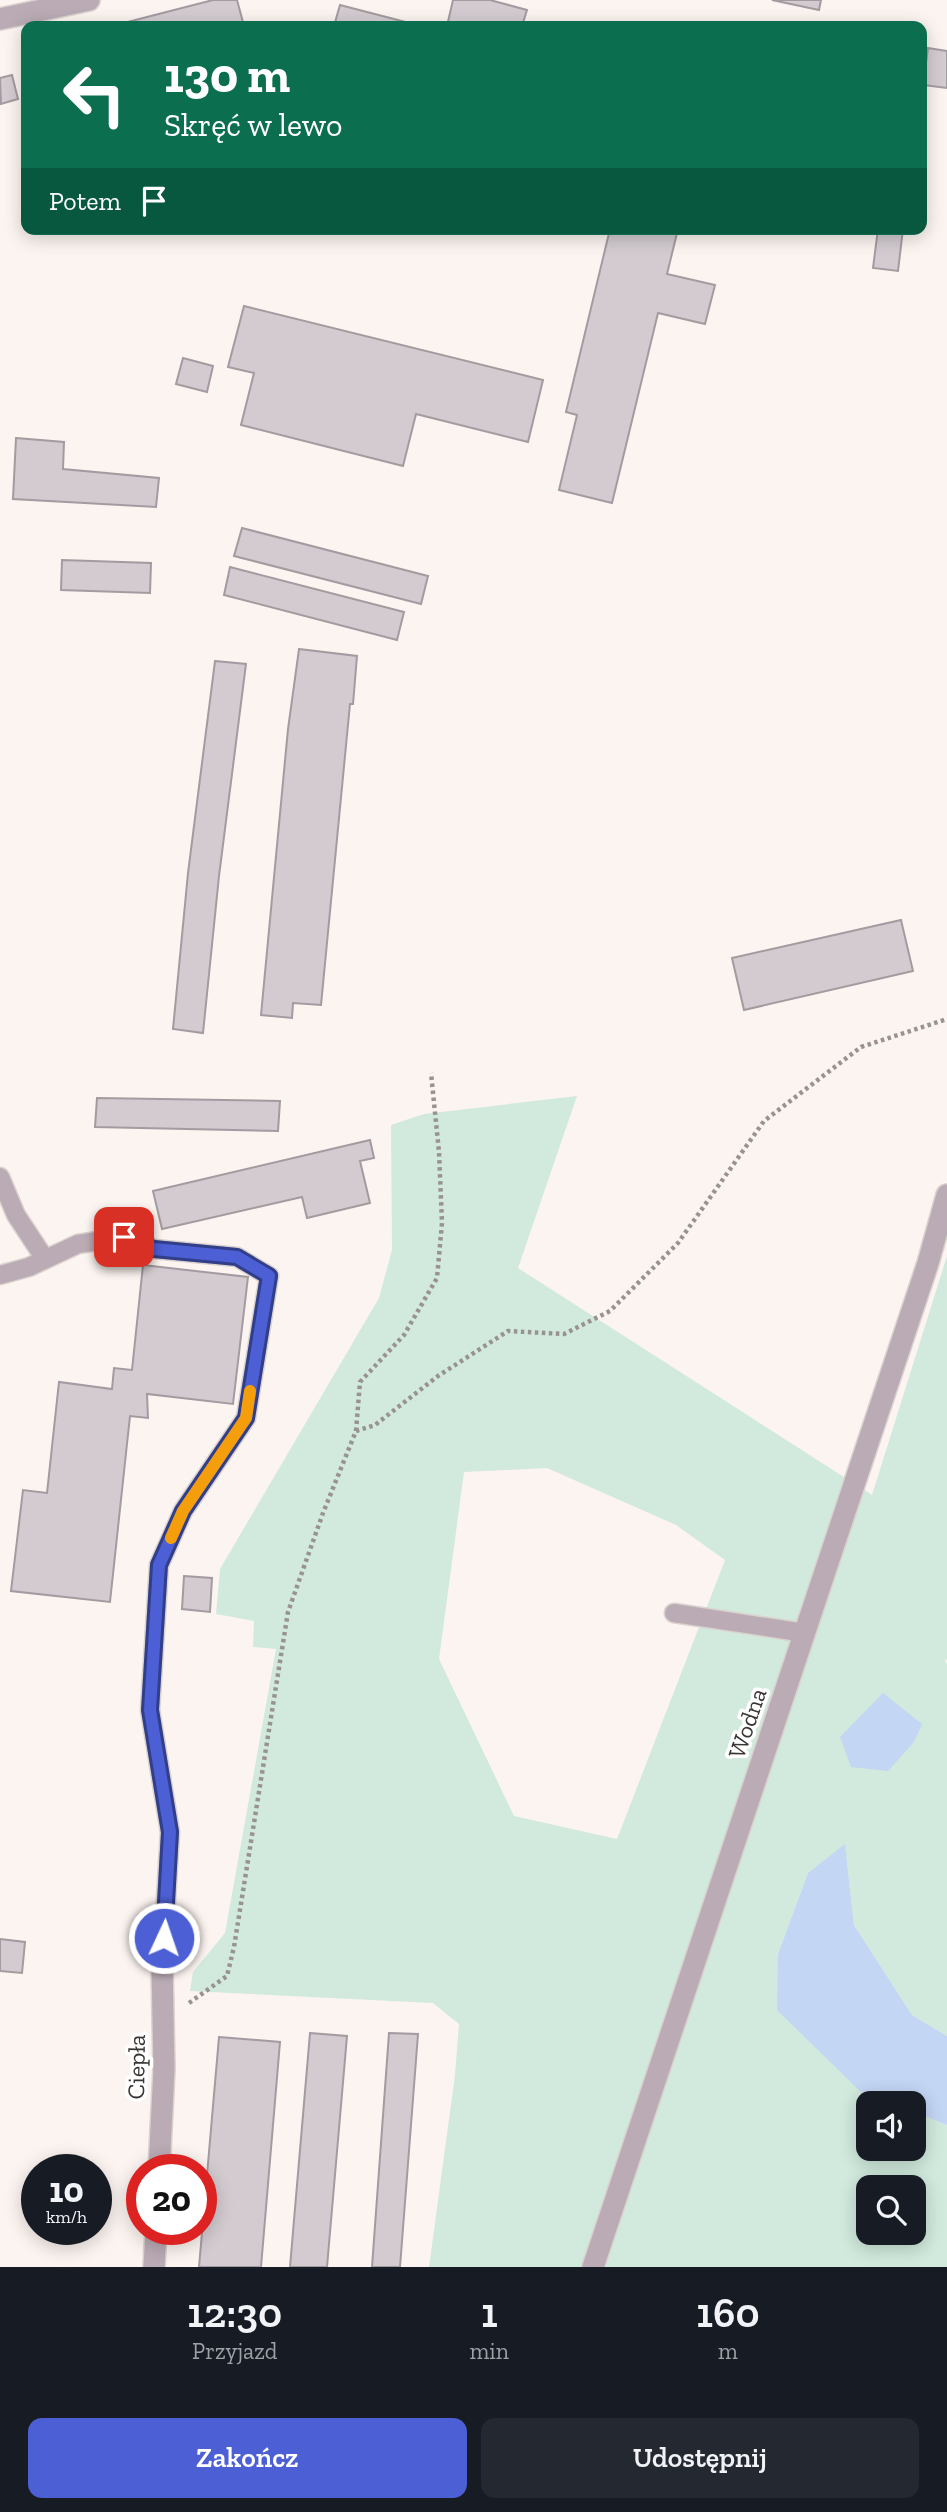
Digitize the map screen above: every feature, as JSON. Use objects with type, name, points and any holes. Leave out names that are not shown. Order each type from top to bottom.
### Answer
[{"type":"street","points":[[0,19],[89,0]]},
{"type":"street","name":"Wodna","points":[[593,2267],[929,1263],[947,1195]]},
{"type":"street","name":"Ciepła","points":[[160,2154],[164,2069],[162,1965]]},
{"type":"street","points":[[154,2267],[155,2245]]},
{"type":"lane","points":[[0,1177],[16,1215],[45,1259]]},
{"type":"lane","points":[[0,1275],[29,1267],[78,1244],[124,1237],[154,1249],[237,1257],[269,1276],[246,1418],[183,1511],[159,1565],[150,1710],[170,1832],[162,1965]]},
{"type":"lane","points":[[674,1614],[806,1633]]},
{"type":"path","points":[[356,1431],[375,1425],[438,1376],[508,1331],[564,1334],[610,1311],[678,1243],[764,1121],[861,1047],[947,1019]]},
{"type":"path","points":[[162,2022],[228,1976],[288,1612],[356,1431],[360,1382],[404,1335],[437,1278],[442,1223],[439,1152],[431,1073]]},
{"type":"green space","points":[[577,1096],[518,1268],[872,1495],[947,1256],[947,2036],[912,2015],[854,1925],[845,1845],[808,1873],[778,1954],[860,2091],[856,2091],[856,2161],[926,2161],[926,2117],[947,2125],[947,2267],[429,2267],[455,2075],[459,2024],[433,2003],[190,1991],[193,1972],[225,1933],[276,1649],[253,1647],[254,1621],[216,1614],[220,1569],[379,1298],[392,1250],[391,1125],[424,1114]],"holes":[[[547,1468],[676,1525],[725,1560],[617,1839],[514,1816],[439,1659],[464,1472]]]},
{"type":"water","points":[[883,1693],[922,1724],[914,1742],[888,1771],[851,1767],[840,1737]]},
{"type":"water","points":[[845,1844],[854,1925],[912,2015],[947,2036],[947,2125],[926,2117],[926,2091],[860,2091],[777,2010],[778,1954],[808,1873]]},
{"type":"building","points":[[213,0],[237,0],[243,21],[131,21]]},
{"type":"building","points":[[453,0],[490,0],[527,10],[524,21],[448,21]]},
{"type":"building","points":[[772,0],[821,0],[819,10]]},
{"type":"building","points":[[340,5],[402,21],[335,21]]},
{"type":"building","points":[[928,48],[947,51],[947,88],[927,86]]},
{"type":"building","points":[[12,75],[18,99],[1,104],[0,78]]},
{"type":"building","points":[[609,235],[677,235],[667,274],[715,285],[705,324],[658,313],[612,503],[559,490],[577,415],[566,412]]},
{"type":"building","points":[[877,235],[902,235],[898,271],[873,268]]},
{"type":"building","points":[[244,306],[543,380],[528,442],[416,414],[403,466],[241,425],[254,373],[228,367]]},
{"type":"building","points":[[183,358],[213,366],[207,392],[176,384]]},
{"type":"building","points":[[16,438],[64,442],[63,469],[159,478],[156,507],[13,499]]},
{"type":"building","points":[[242,528],[428,576],[421,604],[234,556]]},
{"type":"building","points":[[62,560],[151,563],[150,593],[61,590]]},
{"type":"building","points":[[230,567],[404,612],[397,640],[224,595]]},
{"type":"building","points":[[299,649],[357,656],[321,1005],[293,1003],[292,1018],[261,1015],[288,729]]},
{"type":"building","points":[[215,661],[246,664],[219,876],[203,1033],[173,1029],[188,873]]},
{"type":"building","points":[[901,920],[913,971],[744,1010],[732,958]]},
{"type":"building","points":[[97,1098],[280,1101],[278,1131],[95,1127]]},
{"type":"building","points":[[370,1140],[374,1158],[360,1161],[370,1203],[307,1218],[302,1197],[162,1229],[153,1191]]},
{"type":"building","points":[[143,1265],[248,1277],[233,1404],[147,1394],[148,1418],[130,1416],[110,1602],[11,1591],[23,1490],[47,1493],[59,1382],[112,1389],[114,1368],[132,1370]]},
{"type":"building","points":[[184,1576],[212,1578],[210,1612],[182,1609]]},
{"type":"building","points":[[0,1939],[25,1942],[22,1973],[0,1971]]},
{"type":"building","points":[[310,2033],[347,2036],[327,2267],[290,2267]]},
{"type":"building","points":[[389,2033],[418,2034],[400,2267],[372,2267]]},
{"type":"building","points":[[219,2037],[280,2042],[261,2267],[199,2267],[201,2245],[217,2245],[217,2154],[209,2154]]},
{"type":"slow traffic","points":[[171,1538],[183,1511],[246,1418],[250,1391]]},
{"type":"route","points":[[124,1237],[154,1249],[237,1257],[269,1276],[246,1418],[183,1511],[159,1565],[150,1710],[170,1832],[164,1938]]}]
